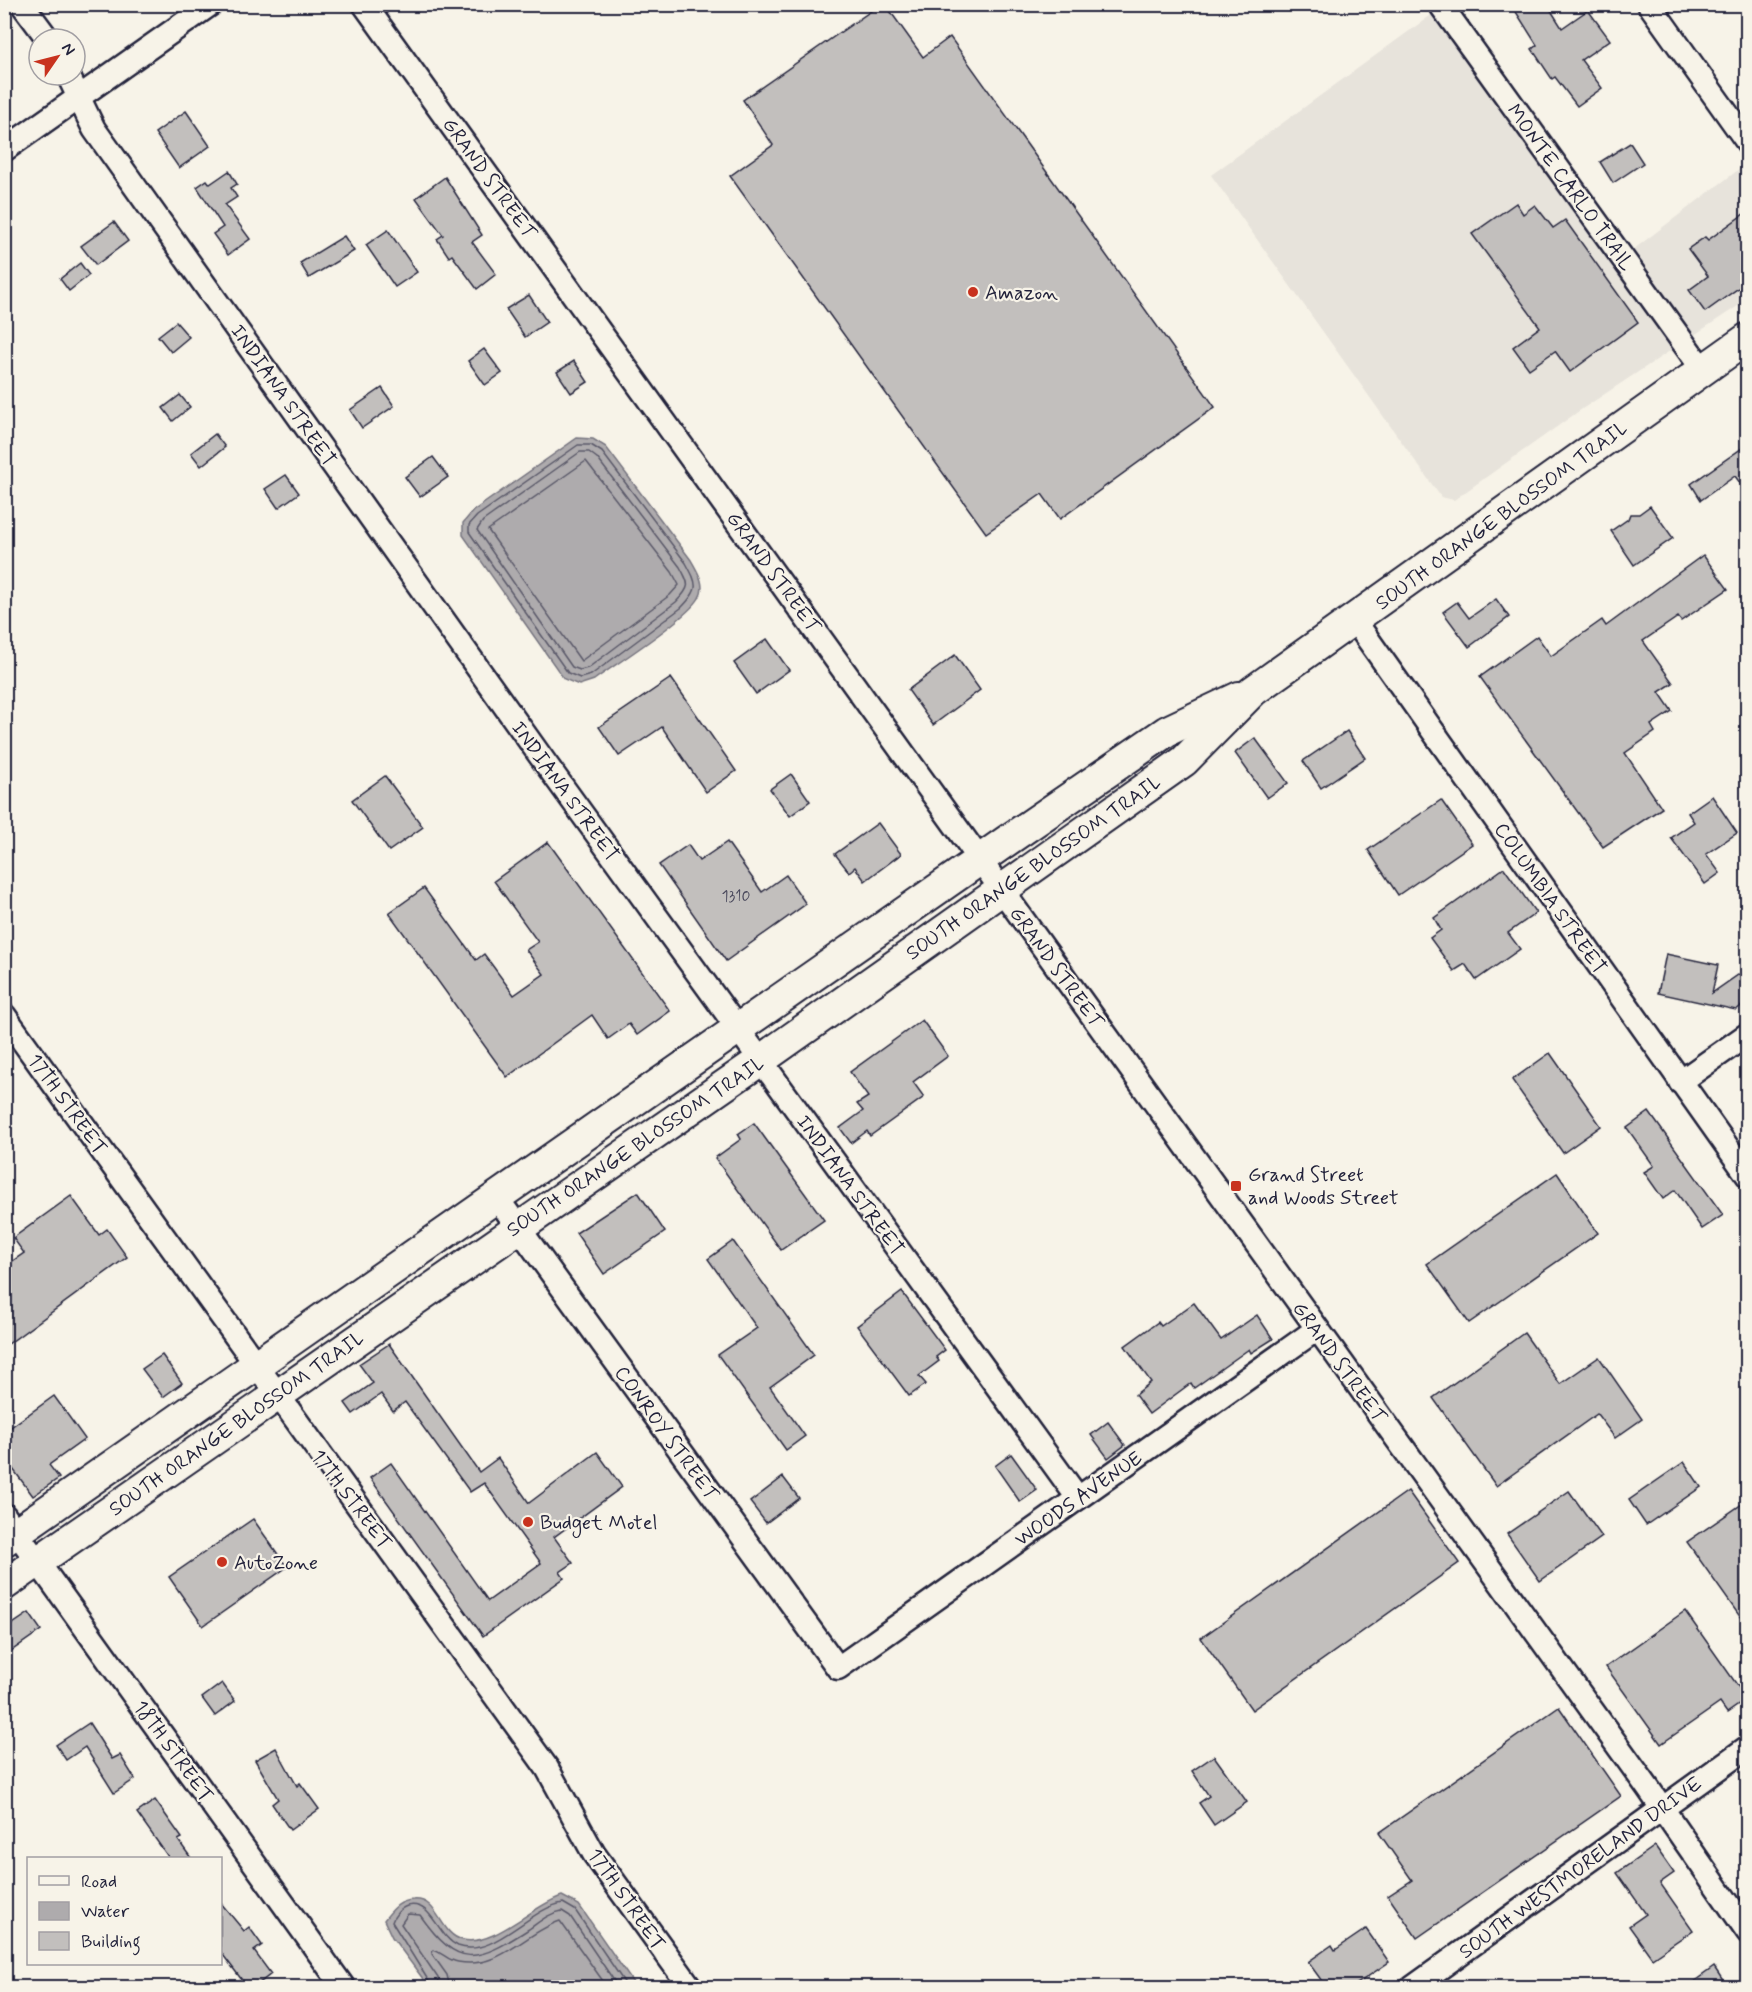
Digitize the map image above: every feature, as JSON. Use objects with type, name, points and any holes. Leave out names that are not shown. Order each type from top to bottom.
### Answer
[{"type":"main road","name":"SOUTH ORANGE BLOSSOM TRAIL","points":[[9,1529],[256,1366],[1167,730],[1253,691],[1355,621],[1748,338]]},
{"type":"main road","name":"SOUTH ORANGE BLOSSOM TRAIL","points":[[4,1585],[518,1226],[761,1060],[1184,761],[1253,691]]},
{"type":"street","points":[[22,4],[39,27]]},
{"type":"street","points":[[4,150],[210,4]]},
{"type":"street","name":"GRAND STREET","points":[[364,4],[1662,1807],[1748,1932]]},
{"type":"street","name":"MONTE CARLO TRAIL","points":[[1440,4],[1703,370]]},
{"type":"street","points":[[1649,4],[1748,143]]},
{"type":"street","name":"INDIANA STREET","points":[[73,87],[94,129],[738,1029],[1078,1498]]},
{"type":"street","name":"COLUMBIA STREET","points":[[1355,621],[1748,1176]]},
{"type":"street","name":"17TH STREET","points":[[4,1016],[547,1768],[594,1854],[691,1988]]},
{"type":"street","points":[[1680,1082],[1748,1034]]},
{"type":"street","name":"CONROY STREET","points":[[497,1198],[838,1668]]},
{"type":"street","name":"WOODS AVENUE","points":[[838,1668],[1317,1329]]},
{"type":"street","name":"18TH STREET","points":[[9,1529],[38,1561],[344,1988]]},
{"type":"street","name":"SOUTH WESTMORELAND DRIVE","points":[[1416,1986],[1748,1747]]},
{"type":"shaded area","points":[[1434,13],[1613,265],[1746,164],[1748,166],[1747,300],[1579,411],[1454,500],[1441,497],[1211,175]]},
{"type":"water","points":[[577,438],[593,439],[606,447],[691,560],[702,583],[699,598],[667,629],[594,680],[579,685],[564,679],[463,535],[463,523],[473,511]]},
{"type":"water","points":[[562,1896],[579,1905],[636,1987],[429,1987],[392,1937],[384,1920],[400,1904],[413,1900],[422,1901],[434,1910],[455,1937],[475,1940],[500,1932]]},
{"type":"building","name":"Amazon","points":[[881,4],[885,4],[923,57],[950,37],[1215,407],[1060,519],[1042,494],[986,533],[730,176],[773,145],[743,100]]},
{"type":"building","points":[[1511,4],[1547,4],[1562,28],[1588,10],[1610,40],[1581,60],[1602,88],[1577,106],[1555,77],[1552,79],[1532,49],[1537,45]]},
{"type":"building","points":[[186,111],[210,146],[179,168],[155,133]]},
{"type":"building","points":[[1630,143],[1643,163],[1613,183],[1600,162]]},
{"type":"building","points":[[229,171],[237,184],[231,188],[237,197],[225,205],[250,239],[228,255],[213,234],[223,227],[197,187],[207,180],[210,184]]},
{"type":"building","points":[[445,177],[482,235],[472,242],[496,274],[477,289],[452,255],[449,257],[437,239],[443,235],[416,198]]},
{"type":"building","points":[[1516,203],[1523,214],[1535,205],[1553,228],[1565,220],[1638,322],[1570,372],[1555,351],[1529,369],[1513,347],[1540,327],[1472,234]]},
{"type":"building","points":[[1748,211],[1748,281],[1705,312],[1689,290],[1708,276],[1688,249],[1705,237],[1708,240]]},
{"type":"building","points":[[114,222],[128,241],[96,265],[81,246]]},
{"type":"building","points":[[388,230],[417,272],[395,287],[366,245]]},
{"type":"building","points":[[344,236],[354,251],[309,278],[300,263]]},
{"type":"building","points":[[80,263],[89,275],[69,291],[60,279]]},
{"type":"building","points":[[529,295],[547,322],[525,337],[506,309]]},
{"type":"building","points":[[176,322],[189,337],[171,352],[158,336]]},
{"type":"building","points":[[484,349],[502,373],[485,385],[468,361]]},
{"type":"building","points":[[574,361],[588,382],[571,393],[557,372]]},
{"type":"building","points":[[382,388],[394,406],[362,428],[350,410]]},
{"type":"building","points":[[180,395],[190,407],[173,421],[163,408]]},
{"type":"building","points":[[215,434],[225,447],[201,466],[191,453]]},
{"type":"building","points":[[1748,444],[1748,494],[1735,476],[1701,500],[1691,484]]},
{"type":"building","points":[[433,457],[448,477],[420,497],[405,477]]},
{"type":"building","points":[[286,475],[299,493],[278,508],[265,489]]},
{"type":"building","points":[[1650,506],[1673,538],[1634,565],[1611,531],[1628,519],[1630,514],[1639,514]]},
{"type":"building","points":[[1703,555],[1728,589],[1681,621],[1678,617],[1643,641],[1673,683],[1659,692],[1672,711],[1651,725],[1655,732],[1625,753],[1662,808],[1603,847],[1480,677],[1537,636],[1551,656],[1602,620],[1606,626]]},
{"type":"building","points":[[1496,599],[1509,617],[1469,647],[1443,612],[1457,602],[1469,618]]},
{"type":"building","points":[[767,639],[789,670],[756,694],[734,663]]},
{"type":"building","points":[[955,655],[980,690],[933,725],[908,690]]},
{"type":"building","points":[[671,678],[736,771],[706,792],[662,727],[619,756],[599,727]]},
{"type":"building","points":[[1347,731],[1365,758],[1321,788],[1303,761]]},
{"type":"building","points":[[1255,738],[1288,783],[1267,798],[1235,753]]},
{"type":"building","points":[[791,774],[810,801],[790,816],[770,789]]},
{"type":"building","points":[[385,776],[423,827],[389,851],[352,800]]},
{"type":"building","points":[[1712,796],[1737,833],[1706,854],[1720,873],[1705,884],[1671,838],[1694,822],[1688,813]]},
{"type":"building","points":[[1441,800],[1472,844],[1398,895],[1368,850]]},
{"type":"building","points":[[878,823],[901,854],[865,881],[855,867],[849,872],[835,854]]},
{"type":"building","points":[[548,842],[670,1011],[637,1035],[629,1024],[608,1039],[592,1015],[507,1077],[389,913],[424,888],[476,960],[484,954],[514,995],[544,974],[526,950],[538,942],[494,881]]},
{"type":"building","points":[[727,842],[762,892],[786,875],[806,904],[726,961],[659,865],[688,845],[699,861]]},
{"type":"building","points":[[1504,868],[1536,913],[1508,933],[1520,949],[1476,980],[1465,964],[1454,971],[1430,938],[1441,930],[1434,918]]},
{"type":"building","points":[[1666,954],[1718,965],[1712,993],[1748,968],[1748,1001],[1736,1010],[1658,993]]},
{"type":"building","points":[[922,1020],[948,1056],[913,1082],[924,1097],[870,1136],[867,1131],[851,1143],[840,1128],[863,1111],[857,1104],[868,1097],[850,1072]]},
{"type":"building","points":[[1550,1053],[1601,1126],[1563,1153],[1512,1080]]},
{"type":"building","points":[[1649,1112],[1723,1215],[1702,1229],[1675,1190],[1663,1199],[1644,1172],[1654,1166],[1627,1128]]},
{"type":"building","points":[[754,1123],[824,1220],[781,1250],[715,1158],[741,1139],[738,1134]]},
{"type":"building","points":[[1557,1173],[1598,1233],[1469,1323],[1427,1264]]},
{"type":"building","points":[[638,1192],[665,1232],[604,1274],[576,1233]]},
{"type":"building","points":[[71,1196],[99,1235],[107,1229],[127,1257],[4,1347],[4,1304],[11,1300],[4,1291],[4,1267],[24,1253],[13,1238]]},
{"type":"building","points":[[733,1241],[814,1355],[770,1387],[805,1436],[786,1450],[718,1355],[757,1328],[708,1259]]},
{"type":"building","points":[[902,1292],[945,1350],[936,1357],[939,1361],[919,1376],[926,1384],[909,1396],[857,1326]]},
{"type":"building","points":[[1194,1303],[1221,1340],[1257,1315],[1273,1339],[1251,1353],[1249,1349],[1194,1388],[1191,1383],[1149,1414],[1135,1395],[1151,1382],[1125,1346],[1158,1322],[1161,1326]]},
{"type":"building","points":[[1524,1333],[1560,1384],[1599,1357],[1642,1419],[1615,1438],[1597,1414],[1496,1486],[1433,1398]]},
{"type":"building","points":[[389,1344],[479,1472],[498,1458],[529,1503],[597,1452],[622,1487],[554,1537],[573,1563],[560,1572],[564,1578],[483,1636],[370,1478],[391,1463],[488,1601],[541,1563],[484,1483],[470,1492],[405,1402],[393,1411],[381,1394],[353,1414],[345,1403],[373,1383],[359,1364]]},
{"type":"building","points":[[162,1355],[182,1383],[163,1397],[142,1369]]},
{"type":"building","points":[[54,1396],[85,1439],[49,1465],[59,1478],[33,1496],[4,1457],[4,1432]]},
{"type":"building","points":[[1108,1422],[1125,1445],[1108,1458],[1091,1435]]},
{"type":"building","points":[[1011,1454],[1037,1490],[1020,1502],[995,1466]]},
{"type":"building","points":[[1684,1462],[1701,1487],[1646,1525],[1629,1500]]},
{"type":"building","points":[[783,1477],[799,1498],[766,1523],[750,1502]]},
{"type":"building","points":[[1408,1491],[1459,1563],[1252,1710],[1201,1638]]},
{"type":"building","points":[[1569,1491],[1602,1537],[1540,1581],[1507,1534]]},
{"type":"building","points":[[1748,1500],[1748,1628],[1687,1542]]},
{"type":"building","points":[[253,1519],[287,1567],[203,1626],[169,1577]]},
{"type":"building","points":[[1685,1611],[1747,1699],[1727,1713],[1720,1703],[1661,1744],[1606,1667]]},
{"type":"building","points":[[29,1613],[41,1630],[4,1656],[4,1630]]},
{"type":"building","points":[[222,1683],[235,1701],[215,1716],[202,1698]]},
{"type":"building","points":[[1559,1707],[1621,1796],[1417,1938],[1388,1896],[1412,1880],[1379,1833]]},
{"type":"building","points":[[89,1723],[112,1759],[120,1755],[135,1779],[114,1793],[85,1747],[66,1760],[56,1745]]},
{"type":"building","points":[[276,1748],[297,1786],[300,1783],[319,1809],[290,1830],[272,1804],[278,1799],[255,1760]]},
{"type":"building","points":[[1214,1756],[1247,1802],[1214,1825],[1199,1803],[1209,1796],[1192,1771]]},
{"type":"building","points":[[155,1800],[182,1838],[178,1840],[190,1857],[168,1857],[137,1813]]},
{"type":"building","points":[[1655,1846],[1674,1873],[1660,1883],[1693,1930],[1652,1958],[1629,1926],[1646,1914],[1617,1873]]},
{"type":"building","points":[[222,1904],[244,1931],[249,1927],[262,1945],[254,1951],[271,1974],[253,1988],[248,1988],[222,1954]]},
{"type":"building","points":[[1366,1929],[1389,1962],[1351,1988],[1327,1988],[1308,1962],[1332,1945],[1335,1950]]},
{"type":"building","points":[[1714,1967],[1728,1988],[1685,1988]]},
{"type":"place","name":"Amazon","points":[[973,292]]},
{"type":"place","name":"Grand Street and Woods Street","points":[[1236,1186]]},
{"type":"place","name":"Budget Motel","points":[[528,1522]]},
{"type":"place","name":"AutoZone","points":[[222,1562]]}]
